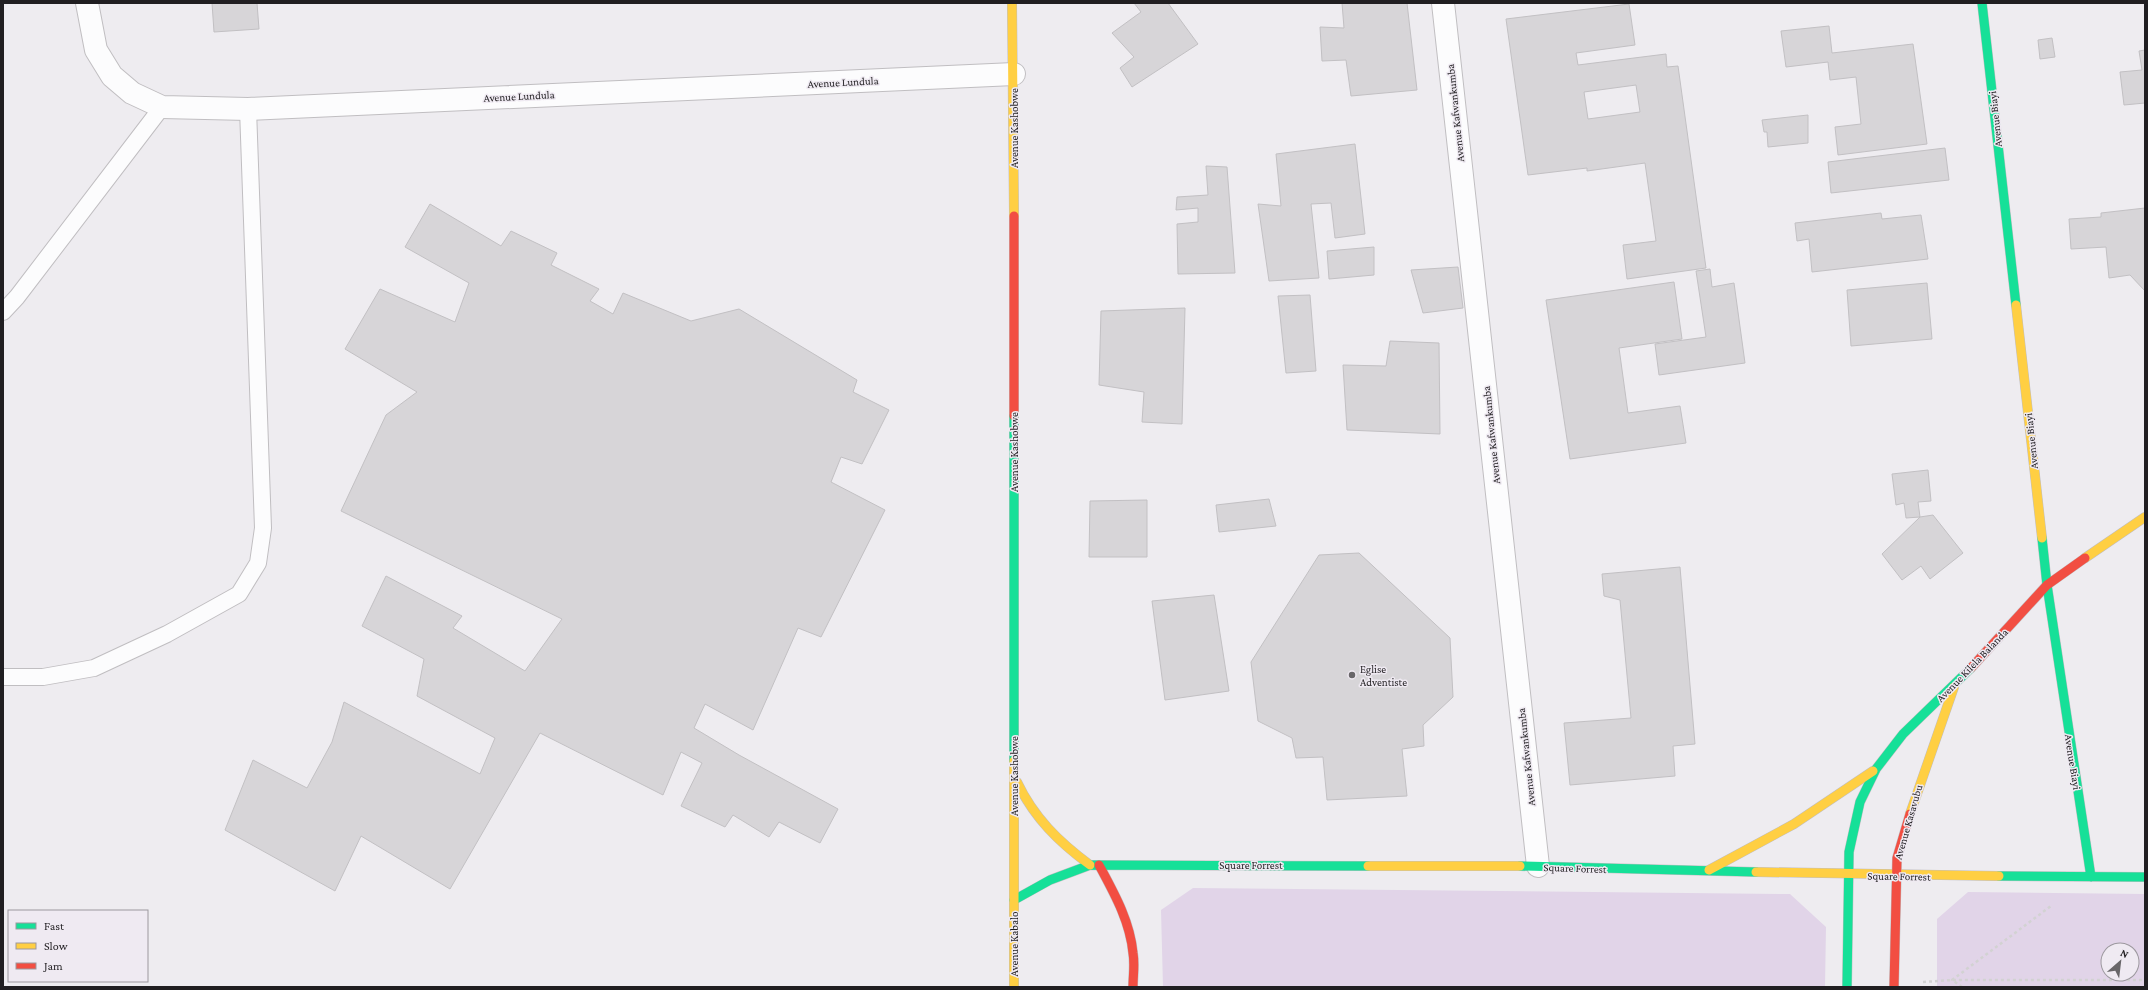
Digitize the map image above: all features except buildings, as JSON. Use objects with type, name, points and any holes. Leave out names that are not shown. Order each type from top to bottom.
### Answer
[{"type":"street","name":"Avenue Lundula","points":[[87,3],[96,50],[112,76],[132,93],[162,107],[248,109],[1014,74]]},
{"type":"street","name":"Avenue Kashobwe","points":[[1012,3],[1014,74],[1014,900]]},
{"type":"street","name":"Avenue Kafwankumba","points":[[1443,3],[1538,866]]},
{"type":"street","name":"Avenue Biayi","points":[[1982,3],[2047,585],[2090,877]]},
{"type":"street","name":"Avenue Kilela Balanda","points":[[1849,875],[1849,852],[1860,802],[1876,769],[1894,744],[1920,716],[1954,686],[2047,585],[2145,516]]},
{"type":"street","name":"Avenue Kasavubu","points":[[1894,986],[1895,876],[1900,842],[1954,686]]},
{"type":"street","points":[[1704,872],[1737,856],[1820,808],[1876,769]]},
{"type":"street","points":[[1014,776],[1026,804],[1041,822],[1065,846],[1094,865],[1118,898],[1128,925],[1134,951],[1133,987]]},
{"type":"street","name":"Square Forrest","points":[[1014,900],[1035,886],[1057,875],[1094,865],[1538,866],[1704,872],[1895,876],[2145,877]]},
{"type":"street","points":[[1848,987],[1849,875]]},
{"type":"street","name":"Avenue Kabalo","points":[[1014,900],[1014,987]]},
{"type":"lane","points":[[3,312],[17,297],[162,107]]},
{"type":"lane","points":[[3,677],[43,677],[94,668],[167,634],[239,594],[258,563],[263,528],[248,109]]},
{"type":"path","points":[[1952,980],[2053,905]]},
{"type":"path","points":[[1894,986],[1952,980],[2145,980]]},
{"type":"path","points":[[1952,980],[1962,987]]},
{"type":"shaded area","points":[[1193,888],[1790,894],[1826,927],[1825,987],[1163,987],[1161,910]]},
{"type":"shaded area","points":[[1968,892],[2145,894],[2145,987],[1937,987],[1937,919]]},
{"type":"traffic: fast","points":[[1982,3],[2016,305]]},
{"type":"traffic: fast","points":[[1014,416],[1014,761]]},
{"type":"traffic: fast","points":[[2042,538],[2047,585],[2091,877]]},
{"type":"traffic: fast","points":[[1847,987],[1849,852],[1860,802],[1876,769],[1903,734],[1971,668]]},
{"type":"traffic: fast","points":[[1014,900],[1050,880],[1090,865],[1368,866]]},
{"type":"traffic: fast","points":[[1520,866],[1756,872]]},
{"type":"traffic: fast","points":[[1999,876],[2145,877]]},
{"type":"traffic: slow","points":[[1012,3],[1014,216]]},
{"type":"traffic: slow","points":[[2016,305],[2042,538]]},
{"type":"traffic: slow","points":[[2085,558],[2145,517]]},
{"type":"traffic: slow","points":[[1910,814],[1954,687]]},
{"type":"traffic: slow","points":[[1014,761],[1014,987]]},
{"type":"traffic: slow","points":[[1709,870],[1794,824],[1873,771]]},
{"type":"traffic: slow","points":[[1017,782],[1039,818],[1058,838],[1090,865]]},
{"type":"traffic: slow","points":[[1368,866],[1520,866]]},
{"type":"traffic: slow","points":[[1756,872],[1999,876]]},
{"type":"traffic: jam","points":[[1014,216],[1014,416]]},
{"type":"traffic: jam","points":[[1971,668],[2047,585],[2085,558]]},
{"type":"traffic: jam","points":[[1894,987],[1897,858],[1910,814]]},
{"type":"traffic: jam","points":[[1099,865],[1125,918],[1129,930],[1134,957],[1133,987]]},
{"type":"place","name":"Eglise Adventiste","points":[[1352,675]]}]
